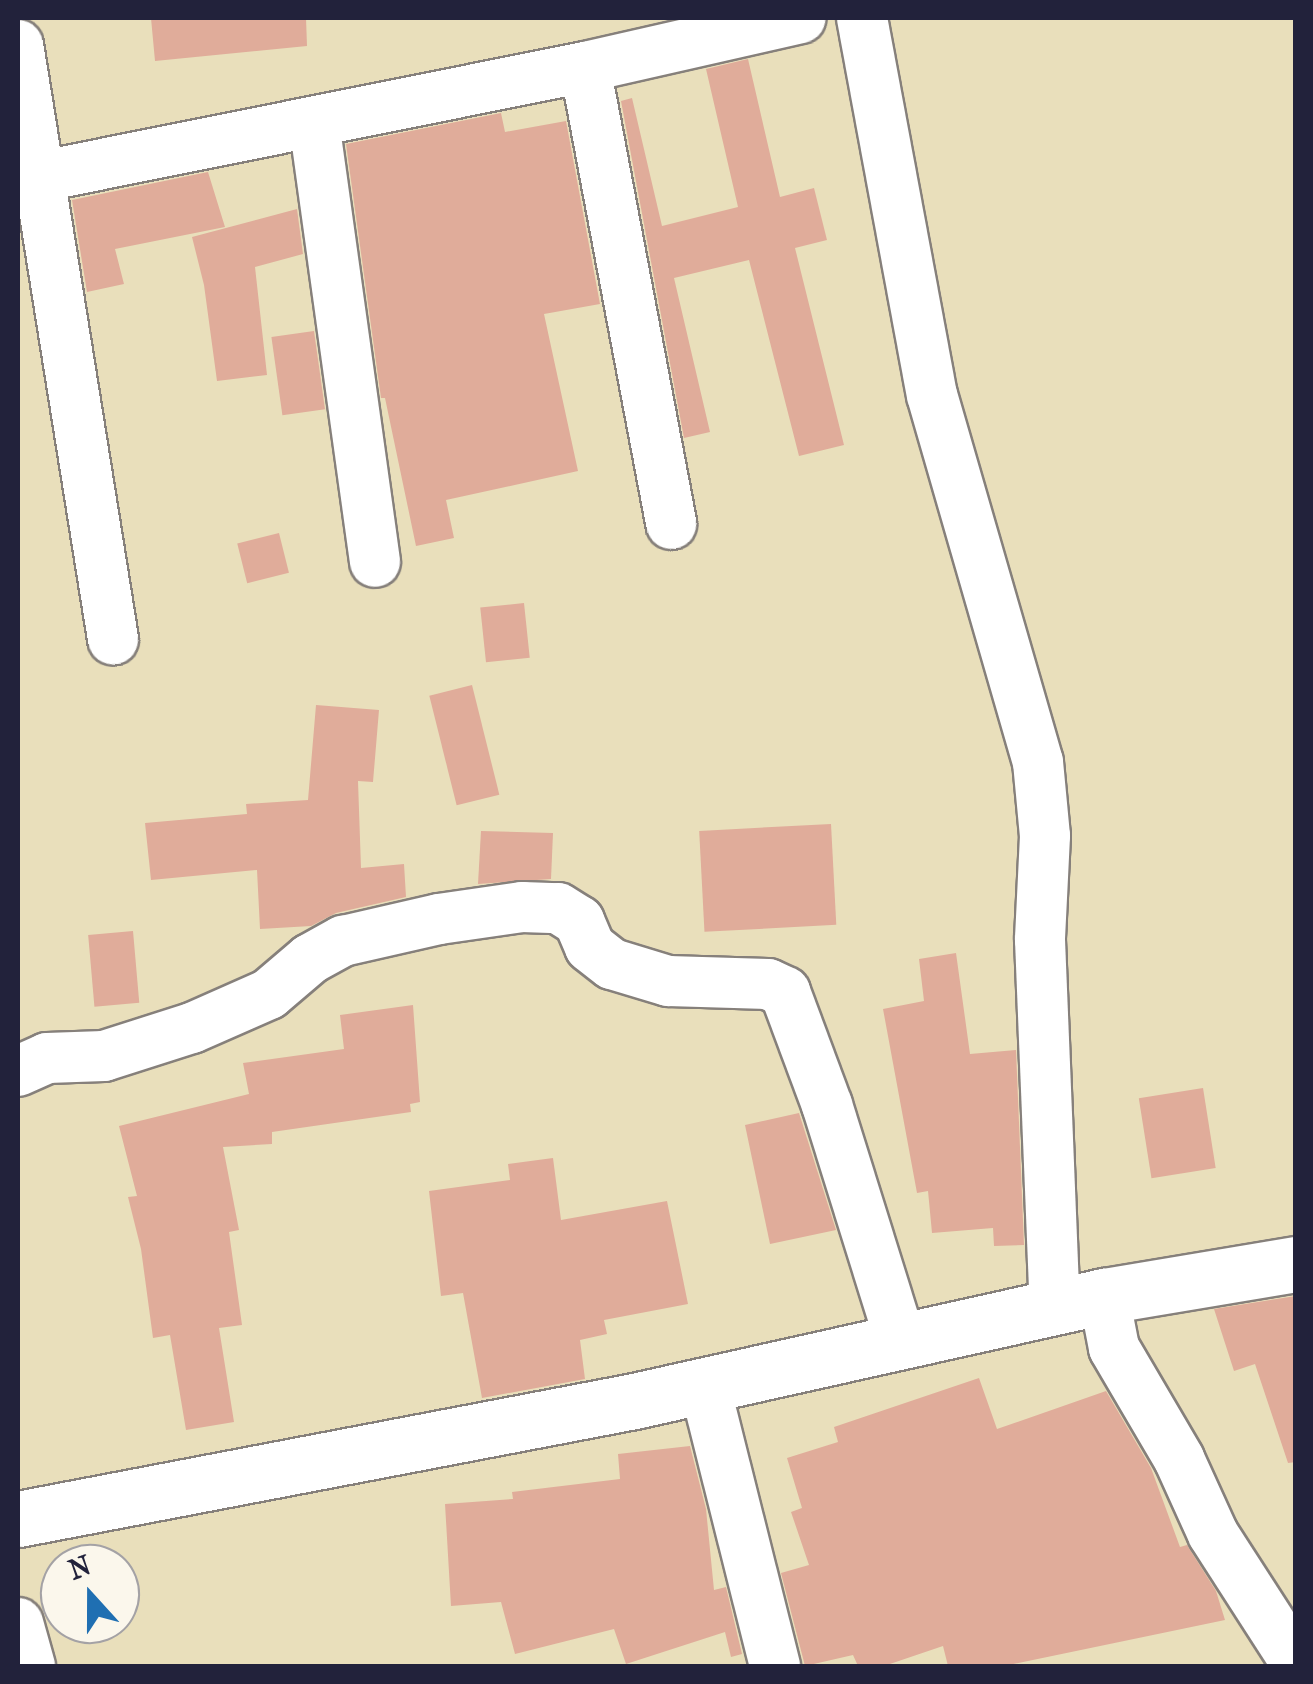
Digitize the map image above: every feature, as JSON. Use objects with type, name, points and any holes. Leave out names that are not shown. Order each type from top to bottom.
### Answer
[{"type":"street","points":[[30,178],[585,66],[801,18]]},
{"type":"street","points":[[862,18],[932,395],[1038,762],[1045,836],[1040,940],[1079,1301],[1114,1348],[1179,1459],[1213,1534],[1296,1663]]},
{"type":"street","points":[[18,45],[30,178],[113,639]]},
{"type":"street","points":[[585,66],[671,524]]},
{"type":"street","points":[[314,122],[375,562]]},
{"type":"street","points":[[18,1071],[47,1058],[104,1056],[192,1028],[268,994],[310,959],[344,941],[439,919],[522,907],[558,908],[579,921],[590,946],[612,964],[668,981],[768,984],[785,992],[828,1105],[901,1342]]},
{"type":"street","points":[[18,1519],[705,1387],[1079,1301],[1296,1264]]},
{"type":"street","points":[[705,1387],[775,1666]]},
{"type":"street","points":[[18,1623],[30,1666]]},
{"type":"building","points":[[151,18],[306,18],[307,46],[155,61]]},
{"type":"building","points":[[748,59],[780,197],[814,188],[827,240],[795,248],[844,445],[799,456],[749,260],[674,278],[710,432],[684,438],[621,101],[632,98],[662,226],[738,207],[706,69]]},
{"type":"building","points":[[501,113],[505,132],[566,121],[600,304],[544,314],[578,471],[446,500],[454,538],[416,546],[385,398],[381,398],[346,144]]},
{"type":"building","points":[[208,172],[225,227],[115,249],[124,284],[87,292],[72,200]]},
{"type":"building","points":[[297,209],[303,254],[255,267],[267,375],[217,381],[204,285],[192,237]]},
{"type":"building","points":[[314,331],[325,409],[282,415],[271,337]]},
{"type":"building","points":[[279,533],[289,573],[247,583],[237,543]]},
{"type":"building","points":[[524,603],[530,658],[486,662],[480,608]]},
{"type":"building","points":[[472,685],[499,795],[457,805],[429,696]]},
{"type":"building","points":[[316,705],[379,710],[373,782],[358,781],[361,868],[404,864],[406,897],[336,913],[311,926],[260,929],[257,870],[151,880],[145,823],[247,814],[246,804],[308,800]]},
{"type":"building","points":[[831,824],[836,925],[704,932],[699,831]]},
{"type":"building","points":[[481,831],[553,833],[551,879],[478,884]]},
{"type":"building","points":[[133,931],[139,1003],[94,1007],[88,935]]},
{"type":"building","points":[[956,953],[970,1054],[1016,1050],[1024,1245],[994,1246],[993,1228],[932,1233],[928,1191],[917,1193],[883,1009],[924,1001],[919,959]]},
{"type":"building","points":[[413,1005],[420,1102],[410,1104],[411,1112],[272,1132],[272,1144],[223,1147],[239,1230],[229,1232],[242,1325],[219,1328],[234,1422],[186,1430],[170,1335],[153,1338],[141,1249],[128,1197],[137,1196],[119,1126],[249,1094],[243,1063],[344,1049],[340,1015]]},
{"type":"building","points":[[1203,1088],[1216,1168],[1151,1178],[1139,1098]]},
{"type":"building","points":[[799,1113],[836,1230],[770,1244],[745,1125]]},
{"type":"building","points":[[553,1158],[561,1220],[667,1201],[688,1304],[604,1320],[607,1334],[580,1340],[585,1379],[482,1398],[463,1293],[441,1296],[429,1191],[510,1180],[508,1164]]},
{"type":"building","points":[[1296,1296],[1296,1462],[1288,1463],[1255,1364],[1234,1371],[1214,1309]]},
{"type":"building","points":[[979,1378],[997,1429],[1106,1391],[1151,1468],[1180,1547],[1187,1545],[1216,1591],[1225,1620],[1004,1666],[948,1666],[943,1646],[884,1666],[858,1666],[853,1655],[805,1666],[781,1573],[809,1565],[791,1512],[802,1508],[787,1458],[838,1442],[834,1427]]},
{"type":"building","points":[[690,1446],[706,1509],[714,1590],[726,1587],[742,1654],[731,1657],[725,1632],[626,1664],[614,1629],[515,1654],[501,1602],[451,1606],[445,1504],[513,1499],[512,1492],[620,1479],[618,1454]]}]
